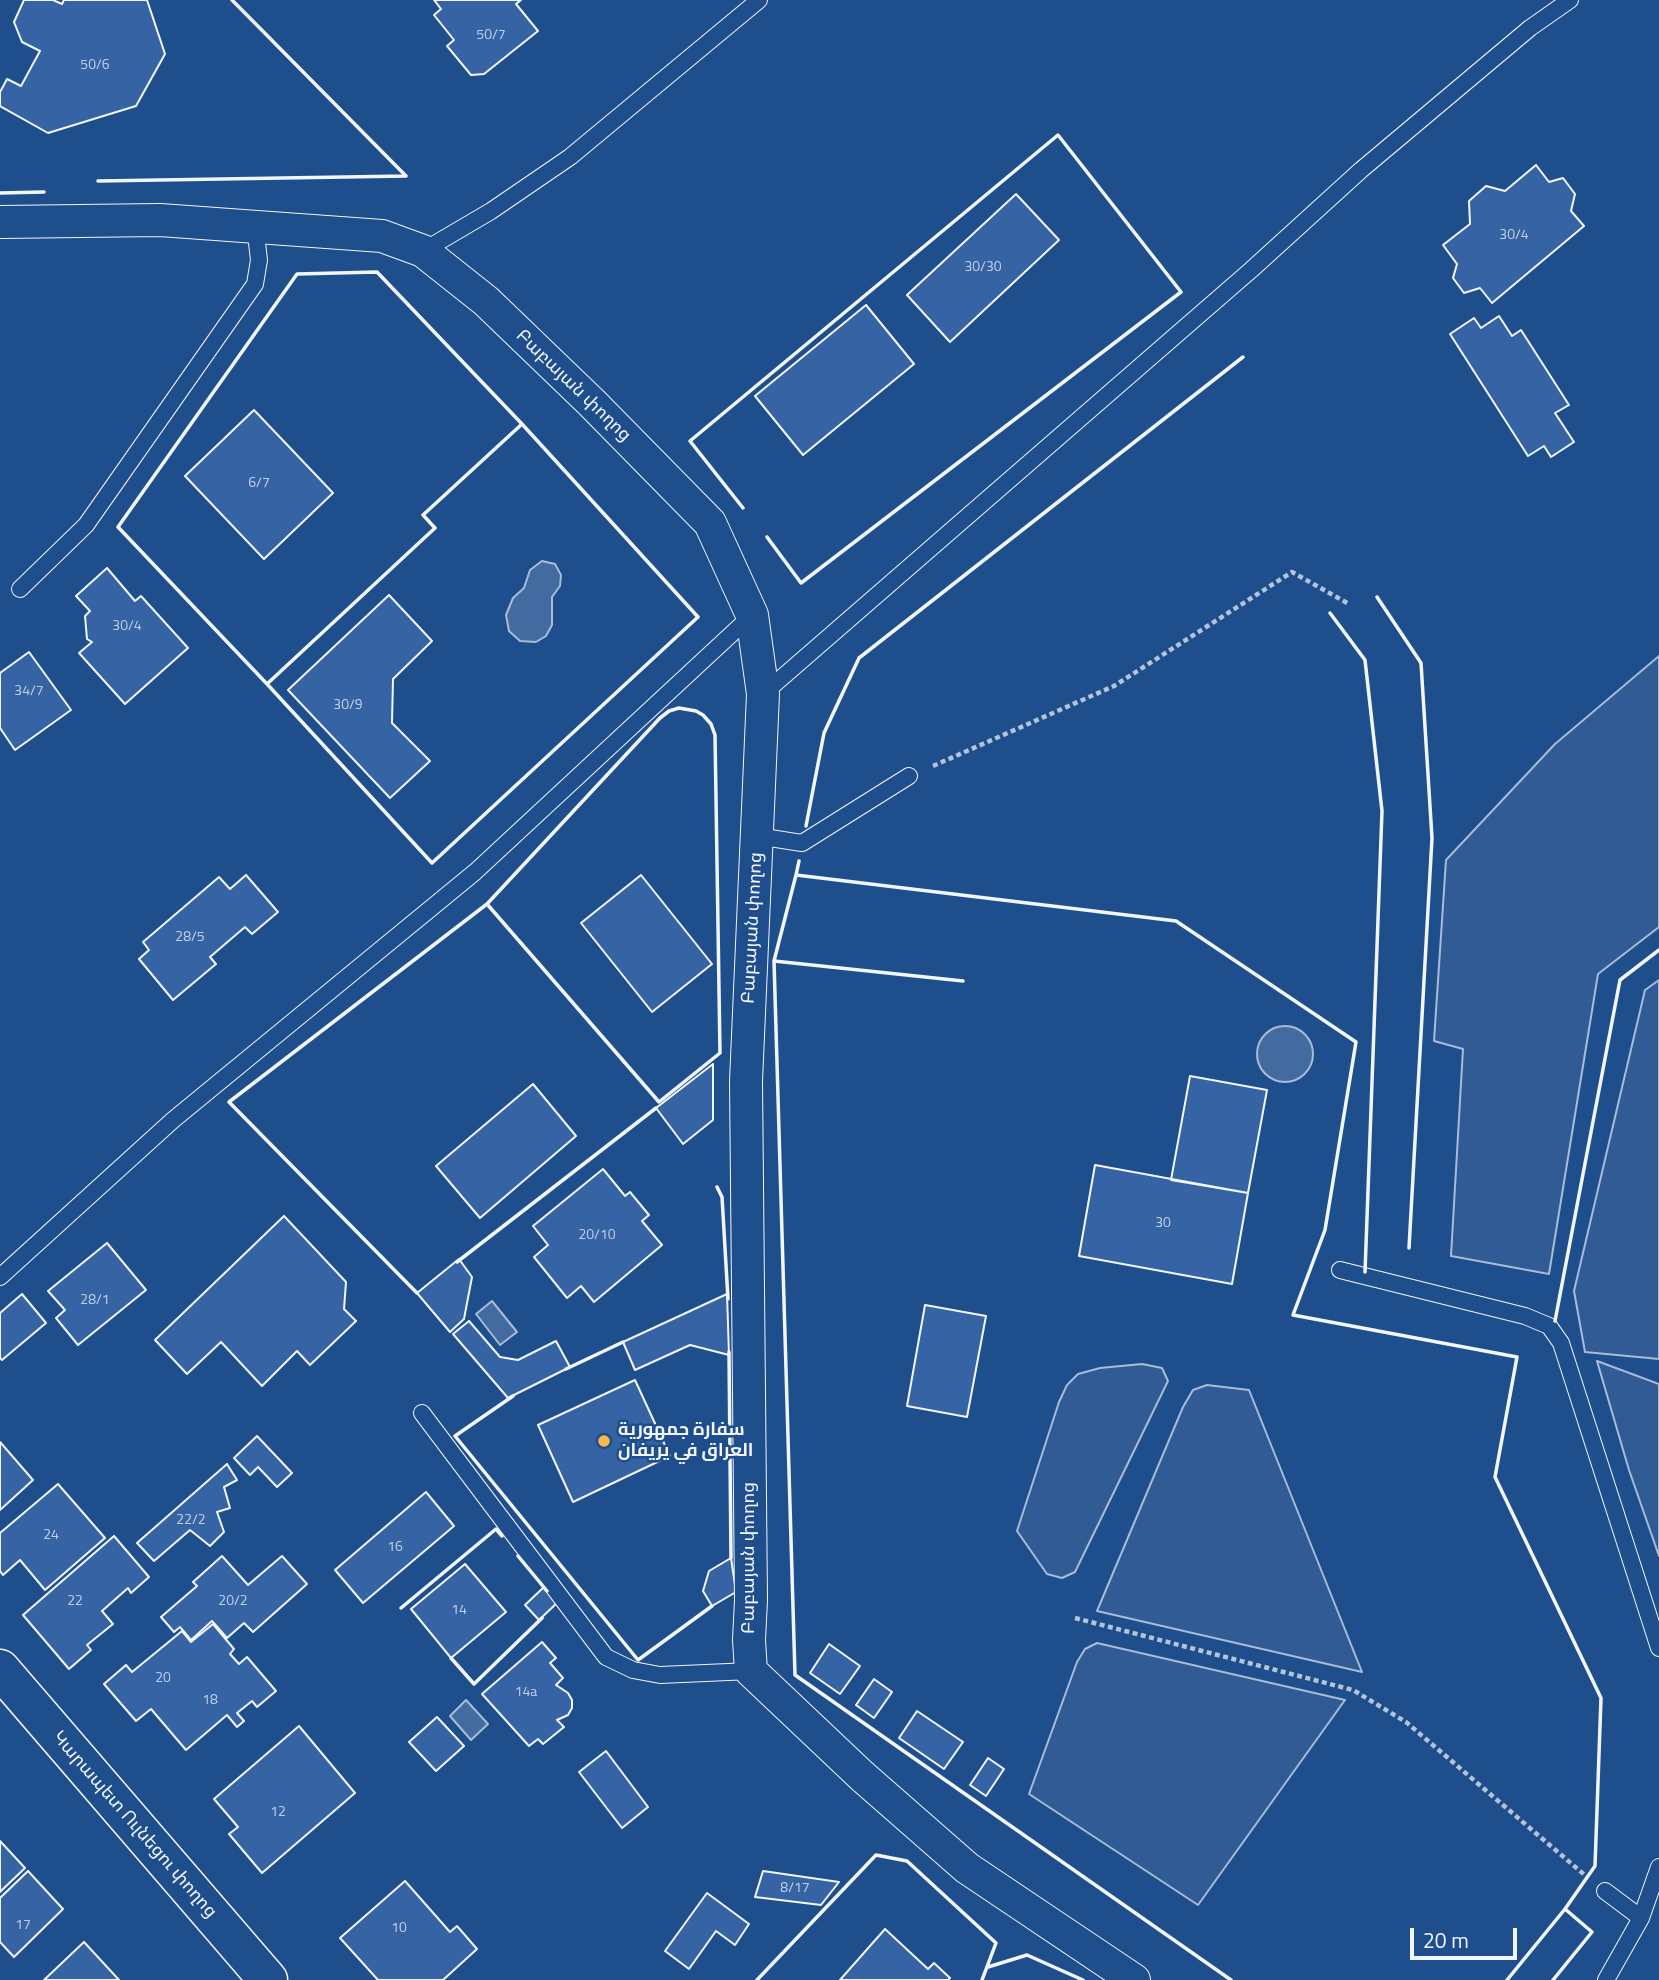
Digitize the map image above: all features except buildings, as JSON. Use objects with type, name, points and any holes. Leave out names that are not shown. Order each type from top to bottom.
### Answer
[{"type":"street","name":"Բաբայան փողոց","points":[[0,222],[159,220],[255,226],[382,236],[423,251],[486,301],[592,403],[710,523],[752,615],[763,694],[746,1081],[751,1671]]},
{"type":"street","name":"Կարապետ Ուլնեցու փողոց","points":[[0,1669],[268,1980]]},
{"type":"street","points":[[751,1671],[862,1776],[967,1868],[1134,1980]]},
{"type":"lane","points":[[423,251],[491,211],[570,157],[759,0]]},
{"type":"lane","points":[[763,694],[1251,270],[1361,170],[1531,28],[1570,0]]},
{"type":"lane","points":[[20,589],[86,525],[255,284],[259,260],[255,226]]},
{"type":"lane","points":[[0,1277],[173,1120],[475,872],[752,615]]},
{"type":"lane","points":[[757,836],[802,843],[909,776]]},
{"type":"lane","points":[[1340,1270],[1525,1316],[1549,1326],[1561,1343],[1570,1368],[1659,1648]]},
{"type":"lane","points":[[422,1413],[606,1657],[633,1670],[660,1675],[751,1671]]},
{"type":"lane","points":[[1606,1980],[1641,1918],[1659,1867]]},
{"type":"lane","points":[[1605,1891],[1641,1918]]},
{"type":"path","points":[[909,776],[1114,686],[1292,572],[1349,604]]},
{"type":"path","points":[[1075,1618],[1353,1690],[1405,1722],[1565,1860],[1605,1891]]},
{"type":"shaded area","points":[[542,561],[555,564],[561,575],[560,586],[552,597],[552,625],[546,636],[536,642],[520,641],[509,631],[506,615],[513,598],[524,588],[530,570]]},
{"type":"shaded area","points":[[1659,656],[1659,927],[1598,974],[1549,1274],[1451,1256],[1463,1049],[1434,1041],[1446,860],[1555,744]]},
{"type":"shaded area","points":[[1659,980],[1659,1359],[1585,1352],[1574,1291],[1645,990]]},
{"type":"shaded area","points":[[1280,1026],[1290,1026],[1305,1034],[1311,1043],[1311,1065],[1305,1074],[1290,1082],[1280,1082],[1262,1070],[1257,1059],[1257,1049],[1269,1031]]},
{"type":"shaded area","points":[[492,1301],[517,1332],[500,1345],[476,1314]]},
{"type":"shaded area","points":[[1597,1361],[1659,1384],[1659,1556],[1629,1470]]},
{"type":"shaded area","points":[[1142,1364],[1162,1368],[1168,1381],[1075,1572],[1062,1578],[1047,1574],[1017,1531],[1059,1402],[1067,1385],[1078,1374],[1100,1368]]},
{"type":"shaded area","points":[[1207,1385],[1249,1390],[1362,1672],[1097,1611],[1183,1407],[1193,1390]]},
{"type":"shaded area","points":[[1097,1643],[1345,1700],[1198,1905],[1029,1794],[1077,1662],[1085,1649]]},
{"type":"shaded area","points":[[466,1700],[488,1724],[471,1740],[450,1716]]},
{"type":"wall","points":[[232,0],[406,176]]},
{"type":"wall","points":[[743,508],[690,441],[1058,135],[1181,292],[801,583],[767,537]]},
{"type":"wall","points":[[98,181],[406,176]]},
{"type":"wall","points":[[0,193],[44,192]]},
{"type":"wall","points":[[267,684],[118,527],[297,274],[377,272],[522,424]]},
{"type":"wall","points":[[806,826],[824,733],[859,658],[1243,357]]},
{"type":"wall","points":[[522,424],[698,617],[432,863],[267,684],[435,528],[423,515],[522,424]]},
{"type":"wall","points":[[1377,597],[1421,663],[1432,838],[1409,1248]]},
{"type":"wall","points":[[1330,613],[1365,660],[1382,811],[1365,1272]]},
{"type":"wall","points":[[679,708],[703,715],[711,724],[715,735],[720,1053],[659,1102],[487,904],[660,718],[679,708]]},
{"type":"wall","points":[[796,875],[799,861]]},
{"type":"wall","points":[[774,961],[796,875],[1176,921],[1356,1042],[1325,1230],[1293,1315],[1517,1357],[1495,1477],[1601,1698],[1595,1866],[1565,1909]]},
{"type":"wall","points":[[417,1293],[229,1102],[487,904]]},
{"type":"wall","points":[[1555,1321],[1620,980],[1659,950]]},
{"type":"wall","points":[[963,981],[774,961],[795,1675],[1231,1980]]},
{"type":"wall","points":[[457,1262],[656,1108]]},
{"type":"wall","points":[[717,1187],[722,1197],[728,1299]]},
{"type":"wall","points":[[566,1369],[623,1342]]},
{"type":"wall","points":[[729,1352],[731,1558]]},
{"type":"wall","points":[[513,1396],[455,1436],[638,1660],[712,1606]]},
{"type":"wall","points":[[401,1608],[496,1529],[502,1536]]},
{"type":"wall","points":[[518,1556],[547,1591]]},
{"type":"wall","points":[[451,1658],[474,1684],[542,1618]]},
{"type":"wall","points":[[757,1980],[876,1855],[907,1861],[996,1943],[982,1980]]},
{"type":"wall","points":[[1507,1980],[1565,1909],[1592,1932],[1553,1980]]},
{"type":"wall","points":[[988,1967],[1027,1955],[1083,1980]]},
{"type":"place","name":"سفارة جمهورية العراق في يريفان","points":[[604,1441]]}]
